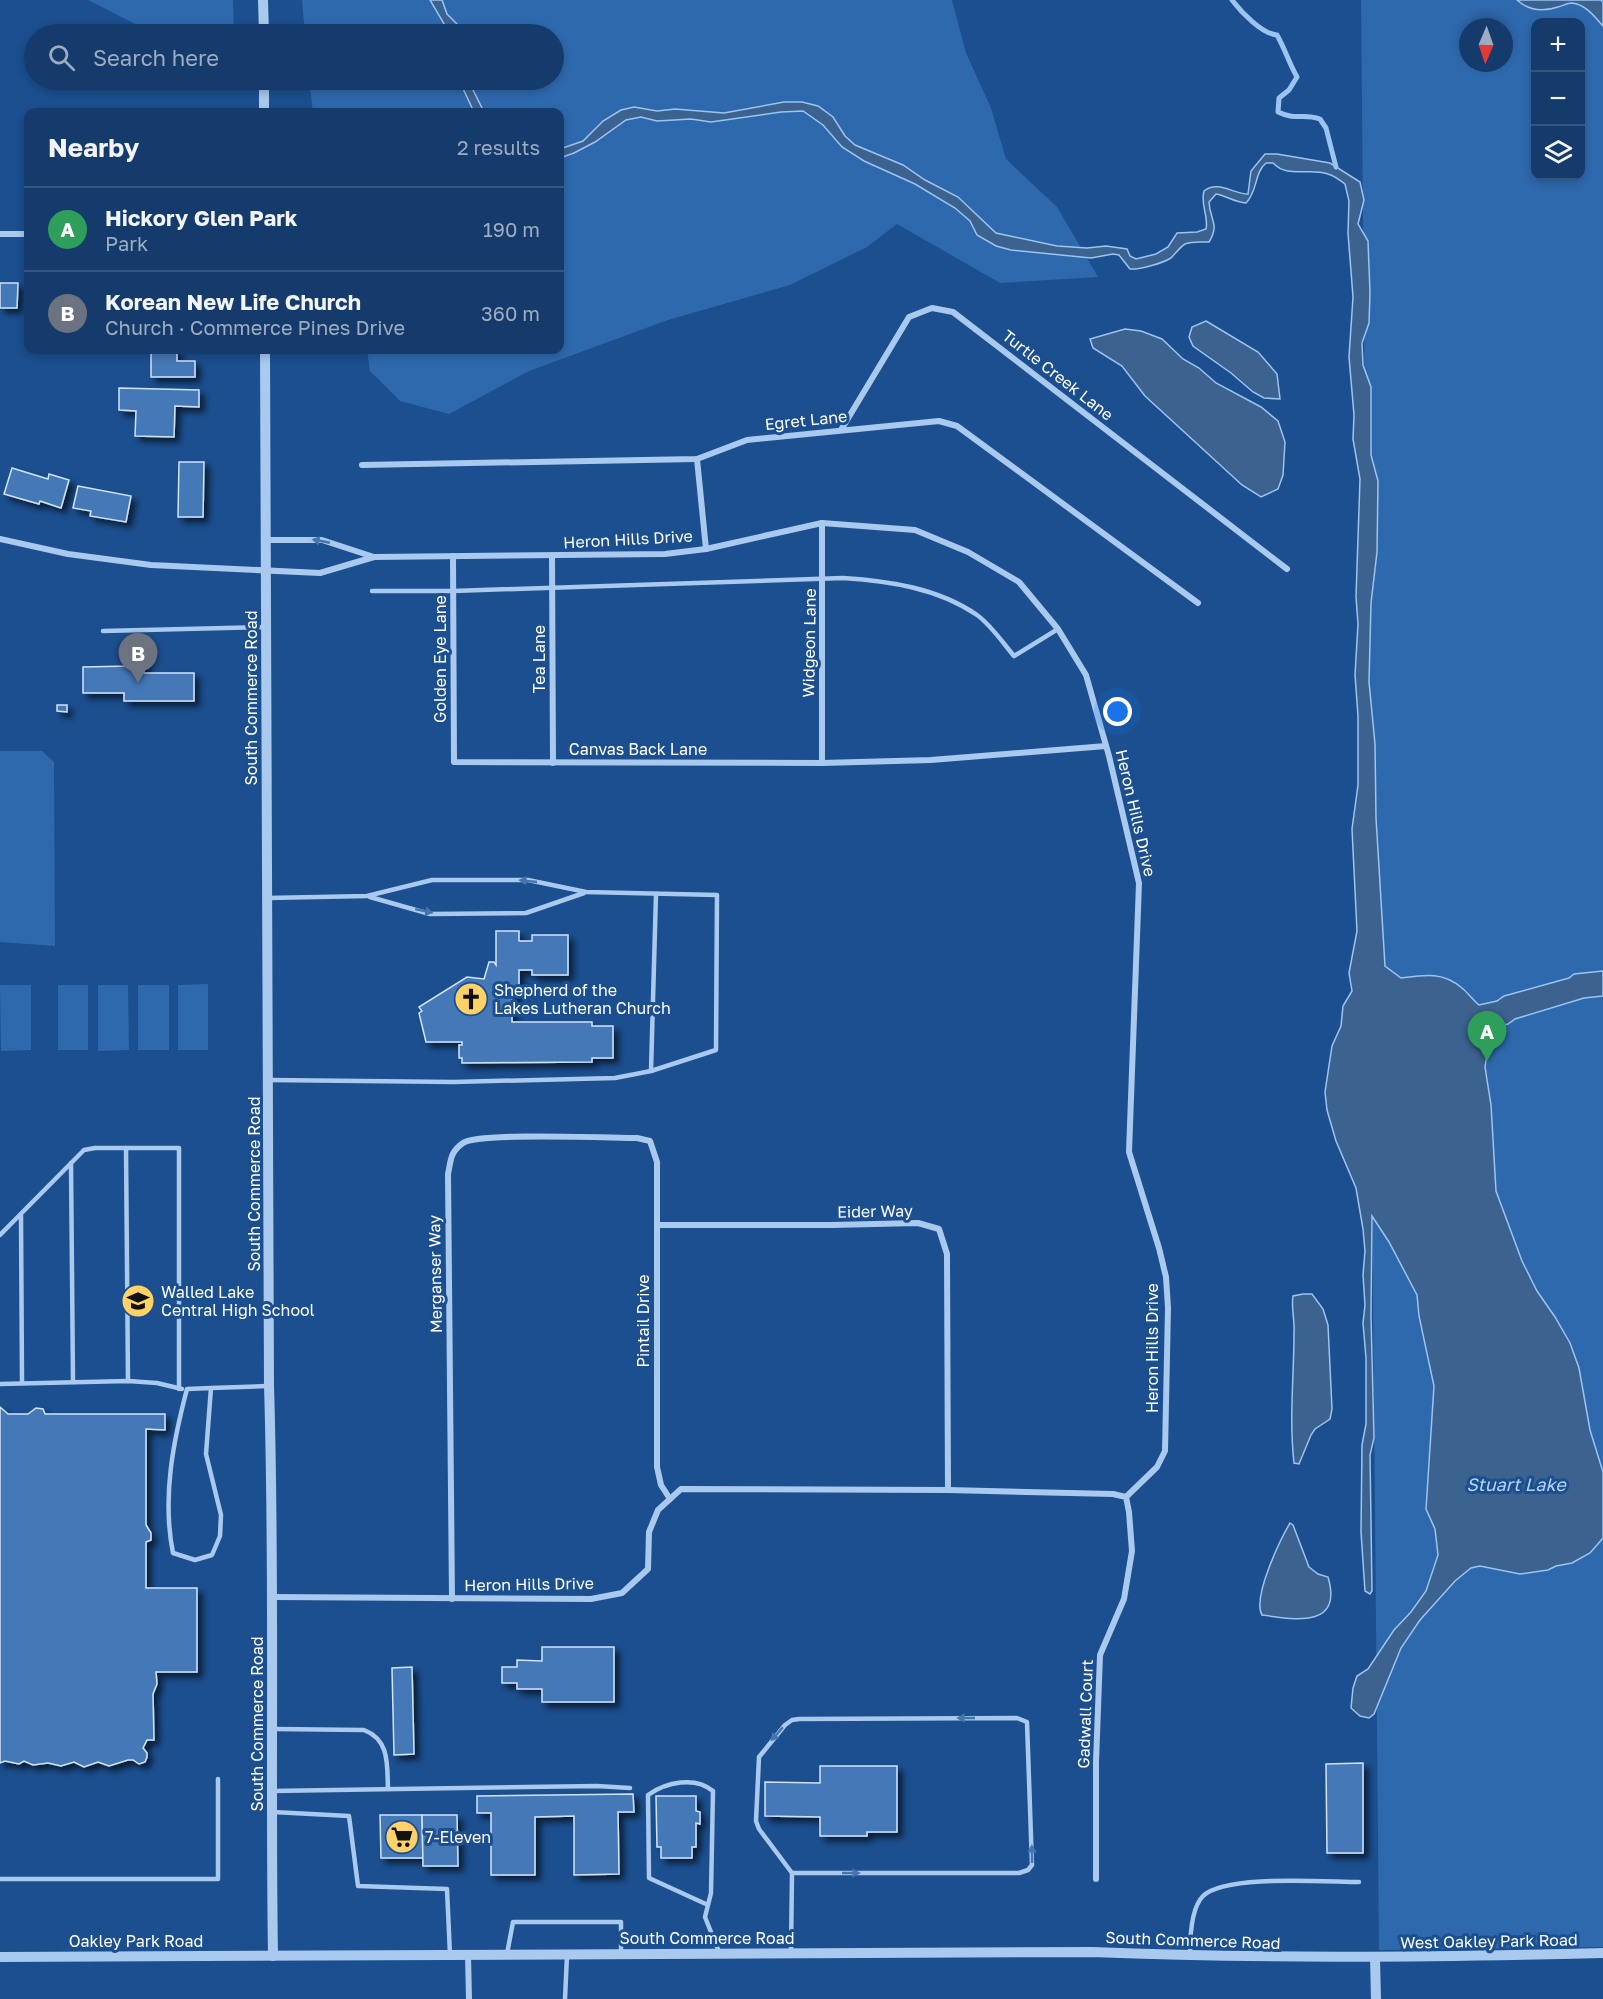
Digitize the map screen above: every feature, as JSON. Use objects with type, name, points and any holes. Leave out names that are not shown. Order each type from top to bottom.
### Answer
[{"type":"street","points":[[263,0],[264,24]]},
{"type":"street","points":[[264,90],[264,108]]},
{"type":"street","points":[[0,234],[24,234]]},
{"type":"street","name":"Turtle Creek Lane","points":[[841,430],[909,317],[932,308],[953,312],[1287,569]]},
{"type":"street","name":"South Commerce Road","points":[[265,354],[273,1956],[719,1952],[1092,1952],[1190,1956],[1375,1958]]},
{"type":"street","name":"Egret Lane","points":[[362,465],[698,459],[747,441],[939,421],[957,426],[1198,603]]},
{"type":"street","points":[[698,459],[706,549]]},
{"type":"street","name":"Heron Hills Drive","points":[[0,539],[68,554],[151,565],[320,573],[374,557],[665,554],[706,549],[822,523],[915,530],[968,552],[1019,582],[1059,629],[1086,675],[1106,746],[1139,883],[1129,1152],[1166,1277],[1168,1308],[1165,1450],[1157,1467],[1126,1497]]},
{"type":"street","name":"Widgeon Lane","points":[[822,523],[824,580],[822,763]]},
{"type":"street","name":"Heron Hills Drive","points":[[265,540],[322,540],[374,557]]},
{"type":"street","name":"Golden Eye Lane","points":[[453,556],[454,762]]},
{"type":"street","name":"Tea Lane","points":[[552,556],[553,763]]},
{"type":"street","name":"Canvas Back Lane","points":[[454,762],[822,763],[931,760],[1106,746]]},
{"type":"street","name":"Merganser Way","points":[[452,1599],[448,1174],[452,1152],[465,1141],[496,1137],[637,1138],[650,1141]]},
{"type":"street","name":"Pintail Drive","points":[[650,1141],[657,1162],[657,1467],[661,1485],[670,1499]]},
{"type":"street","name":"Eider Way","points":[[657,1225],[918,1223],[939,1229],[946,1254],[947,1276],[948,1490]]},
{"type":"street","points":[[670,1499],[681,1489],[948,1490],[1113,1494],[1126,1497]]},
{"type":"street","name":"Gadwall Court","points":[[1096,1879],[1096,1762],[1100,1655],[1124,1599],[1132,1551],[1126,1497]]},
{"type":"street","name":"Heron Hills Drive","points":[[272,1597],[591,1599],[622,1593],[648,1569],[649,1532],[658,1510],[670,1499]]},
{"type":"street","name":"West Oakley Park Road","points":[[1375,1958],[1603,1953]]},
{"type":"street","points":[[468,1955],[469,1999]]},
{"type":"street","name":"Oakley Park Road","points":[[0,1957],[273,1956]]},
{"type":"street","points":[[1375,1958],[1376,1999]]},
{"type":"lane","points":[[372,591],[453,591],[843,578],[874,580],[916,588],[951,600],[979,616],[1014,657],[1059,629]]},
{"type":"lane","points":[[103,631],[267,627]]},
{"type":"lane","points":[[267,898],[368,896],[432,880],[528,880],[586,892],[717,895],[716,1050],[651,1071],[615,1078],[454,1082],[268,1080]]},
{"type":"lane","points":[[368,896],[430,914],[526,913],[586,892]]},
{"type":"lane","points":[[651,1071],[656,894]]},
{"type":"lane","points":[[126,1148],[128,1381]]},
{"type":"lane","points":[[0,1235],[84,1150],[179,1148],[179,1389]]},
{"type":"lane","points":[[71,1163],[73,1382]]},
{"type":"lane","points":[[21,1215],[22,1383]]},
{"type":"lane","points":[[0,1384],[128,1381],[157,1383],[179,1389],[269,1386]]},
{"type":"lane","points":[[188,1389],[170,1475],[169,1532],[173,1553],[195,1560],[212,1556],[220,1536],[220,1515],[206,1454],[211,1388]]},
{"type":"lane","points":[[791,1952],[792,1873],[759,1829],[756,1821],[758,1758],[789,1722],[799,1719],[1017,1718],[1028,1722],[1032,1865],[1028,1870],[1019,1873],[792,1873]]},
{"type":"lane","points":[[271,1729],[364,1730],[376,1735],[387,1763],[388,1789]]},
{"type":"lane","points":[[0,1879],[218,1880],[218,1779]]},
{"type":"lane","points":[[708,1905],[649,1878],[648,1795],[656,1789],[676,1783],[705,1784],[713,1791],[711,1893],[708,1905],[705,1917],[719,1952]]},
{"type":"lane","points":[[271,1791],[597,1786],[630,1788]]},
{"type":"lane","points":[[272,1812],[349,1816],[358,1886],[447,1889],[450,1954]]},
{"type":"lane","points":[[1190,1956],[1190,1934],[1203,1896],[1230,1884],[1263,1881],[1359,1882]]},
{"type":"lane","points":[[507,1954],[513,1922],[621,1922],[621,1953]]},
{"type":"lane","points":[[565,1999],[567,1955]]},
{"type":"shaded area","points":[[88,0],[233,0],[234,24],[135,24]]},
{"type":"shaded area","points":[[302,0],[952,0],[966,53],[991,108],[1006,159],[1057,207],[1098,277],[1000,283],[897,224],[867,247],[790,285],[668,320],[529,371],[449,414],[400,401],[370,371],[368,354],[564,354],[564,108],[312,108],[310,90],[564,90],[564,24],[304,24]]},
{"type":"shaded area","points":[[1361,0],[1603,0],[1603,1947],[1379,1950]]},
{"type":"shaded area","points":[[0,751],[42,751],[54,762],[55,946],[0,942]]},
{"type":"shaded area","points":[[208,984],[208,1050],[178,1050],[178,985]]},
{"type":"shaded area","points":[[0,985],[31,985],[31,1050],[1,1051]]},
{"type":"shaded area","points":[[58,985],[88,985],[88,1050],[58,1050]]},
{"type":"shaded area","points":[[98,985],[128,985],[129,1050],[98,1051]]},
{"type":"shaded area","points":[[138,985],[169,985],[169,1050],[138,1050]]},
{"type":"water","points":[[430,0],[442,0],[447,14],[457,24],[444,24]]},
{"type":"water","points":[[1517,0],[1601,0],[1603,2],[1603,26],[1577,4],[1570,3],[1542,10],[1526,6]]},
{"type":"water","points":[[464,90],[473,90],[482,108],[472,108]]},
{"type":"water","name":"Stuart Lake","points":[[784,102],[802,102],[818,106],[833,117],[845,136],[855,145],[903,165],[925,180],[958,197],[996,233],[1057,246],[1087,248],[1106,246],[1127,249],[1130,256],[1136,259],[1156,254],[1168,247],[1177,233],[1206,229],[1204,191],[1220,187],[1248,194],[1251,171],[1265,154],[1330,163],[1360,182],[1364,200],[1358,224],[1368,241],[1370,293],[1369,323],[1362,343],[1363,365],[1371,387],[1371,455],[1378,481],[1377,552],[1371,603],[1369,682],[1375,744],[1376,818],[1385,966],[1401,978],[1433,976],[1448,979],[1462,988],[1479,1005],[1569,978],[1574,974],[1603,971],[1603,996],[1584,998],[1487,1029],[1489,1043],[1485,1067],[1491,1105],[1496,1191],[1522,1261],[1537,1291],[1570,1343],[1579,1368],[1590,1430],[1603,1472],[1603,1538],[1590,1553],[1572,1563],[1548,1570],[1520,1574],[1480,1566],[1471,1568],[1455,1581],[1420,1620],[1401,1648],[1374,1714],[1369,1718],[1360,1716],[1351,1708],[1357,1676],[1368,1669],[1394,1630],[1426,1591],[1438,1555],[1435,1529],[1426,1509],[1434,1386],[1419,1316],[1417,1295],[1389,1242],[1372,1216],[1371,1316],[1374,1438],[1370,1455],[1372,1591],[1370,1594],[1365,1591],[1361,1532],[1362,1445],[1366,1424],[1366,1358],[1363,1323],[1365,1251],[1356,1188],[1336,1141],[1327,1110],[1325,1092],[1332,1046],[1341,1026],[1343,1006],[1352,991],[1349,973],[1357,931],[1352,829],[1358,785],[1358,716],[1355,675],[1360,479],[1353,439],[1354,415],[1349,357],[1353,297],[1348,233],[1349,201],[1345,184],[1321,172],[1292,172],[1279,168],[1273,163],[1266,163],[1246,203],[1216,194],[1209,202],[1214,231],[1209,242],[1187,243],[1167,260],[1130,269],[1119,255],[1091,258],[1011,250],[996,246],[977,235],[970,221],[955,208],[915,184],[864,161],[842,147],[823,125],[803,111],[711,122],[691,119],[657,121],[641,117],[626,120],[595,142],[564,157],[564,148],[583,141],[603,121],[621,110],[634,107],[657,111],[675,109],[724,113]]},
{"type":"water","points":[[1206,321],[1258,352],[1277,374],[1280,399],[1264,398],[1253,392],[1193,346],[1189,337],[1192,327]]},
{"type":"water","points":[[1125,329],[1141,331],[1162,339],[1183,359],[1199,368],[1216,383],[1261,407],[1278,421],[1285,442],[1283,475],[1278,489],[1261,497],[1242,485],[1145,396],[1122,366],[1093,348],[1090,339]]},
{"type":"water","points":[[1312,1294],[1323,1309],[1328,1325],[1332,1409],[1330,1419],[1315,1429],[1311,1435],[1299,1464],[1294,1463],[1292,1430],[1293,1296]]},
{"type":"water","points":[[1290,1523],[1293,1525],[1309,1567],[1318,1574],[1328,1577],[1331,1593],[1329,1605],[1323,1613],[1313,1617],[1302,1619],[1262,1615],[1260,1607],[1268,1569]]},
{"type":"building","points":[[0,283],[18,283],[17,308],[0,308]]},
{"type":"building","points":[[151,354],[177,354],[177,361],[195,361],[195,377],[151,377]]},
{"type":"building","points":[[119,388],[199,390],[199,407],[175,406],[174,437],[135,436],[136,411],[119,410]]},
{"type":"building","points":[[179,462],[204,462],[203,517],[178,517]]},
{"type":"building","points":[[12,468],[48,479],[49,474],[69,480],[61,508],[4,494]]},
{"type":"building","points":[[78,486],[131,496],[126,522],[90,516],[91,511],[73,508]]},
{"type":"building","points":[[129,653],[143,653],[144,673],[194,673],[194,701],[124,701],[124,693],[83,693],[83,667],[129,666]]},
{"type":"building","points":[[57,705],[67,705],[67,712],[57,711]]},
{"type":"building","name":"Shepherd of the Lakes Lutheran Church","points":[[496,931],[519,931],[519,941],[532,941],[532,935],[568,935],[568,975],[532,975],[532,970],[519,970],[519,996],[512,996],[512,1022],[592,1022],[592,1026],[613,1026],[613,1058],[592,1058],[592,1062],[462,1063],[462,1058],[459,1058],[459,1045],[462,1045],[462,1042],[426,1042],[419,1013],[422,1011],[419,1007],[467,977],[484,979],[489,962],[494,962],[496,965]]},
{"type":"building","points":[[0,1407],[8,1414],[28,1414],[36,1408],[43,1409],[45,1414],[165,1414],[165,1430],[146,1429],[146,1525],[151,1533],[151,1540],[146,1542],[146,1588],[197,1588],[197,1672],[156,1672],[157,1684],[153,1694],[154,1740],[147,1740],[143,1748],[147,1753],[145,1762],[139,1764],[128,1760],[109,1766],[98,1762],[84,1767],[74,1762],[61,1766],[48,1763],[33,1765],[24,1761],[19,1764],[5,1761],[0,1763]]},
{"type":"building","points":[[542,1647],[614,1647],[614,1702],[542,1702],[542,1689],[517,1689],[517,1683],[502,1683],[502,1667],[517,1667],[517,1660],[542,1661]]},
{"type":"building","points":[[412,1667],[414,1754],[394,1755],[392,1668]]},
{"type":"building","points":[[1363,1763],[1363,1853],[1327,1853],[1326,1764]]},
{"type":"building","points":[[820,1766],[897,1766],[897,1832],[867,1832],[867,1836],[820,1836],[820,1817],[765,1816],[765,1782],[820,1783]]},
{"type":"building","points":[[633,1794],[634,1812],[618,1812],[619,1874],[574,1875],[574,1816],[535,1817],[535,1875],[491,1875],[491,1813],[477,1813],[477,1796]]},
{"type":"building","points":[[656,1796],[696,1796],[696,1811],[700,1812],[700,1824],[696,1823],[696,1847],[692,1847],[692,1858],[661,1858],[661,1847],[657,1847]]},
{"type":"building","name":"7-Eleven","points":[[380,1815],[422,1815],[423,1858],[381,1858]]},
{"type":"building","points":[[422,1815],[457,1815],[458,1866],[423,1866]]},
{"type":"waterway","points":[[1232,0],[1259,27],[1277,35],[1297,77],[1289,90],[1279,98],[1278,112],[1290,116],[1320,119],[1326,128],[1336,167]]},
{"type":"place","name":"Korean New Life Church","points":[[138,683]]},
{"type":"place","name":"Shepherd of the Lakes Lutheran Church","points":[[471,999]]},
{"type":"place","name":"Hickory Glen Park","points":[[1487,1061]]},
{"type":"place","name":"Walled Lake Central High School","points":[[138,1301]]},
{"type":"place","name":"7-Eleven","points":[[402,1837]]}]
